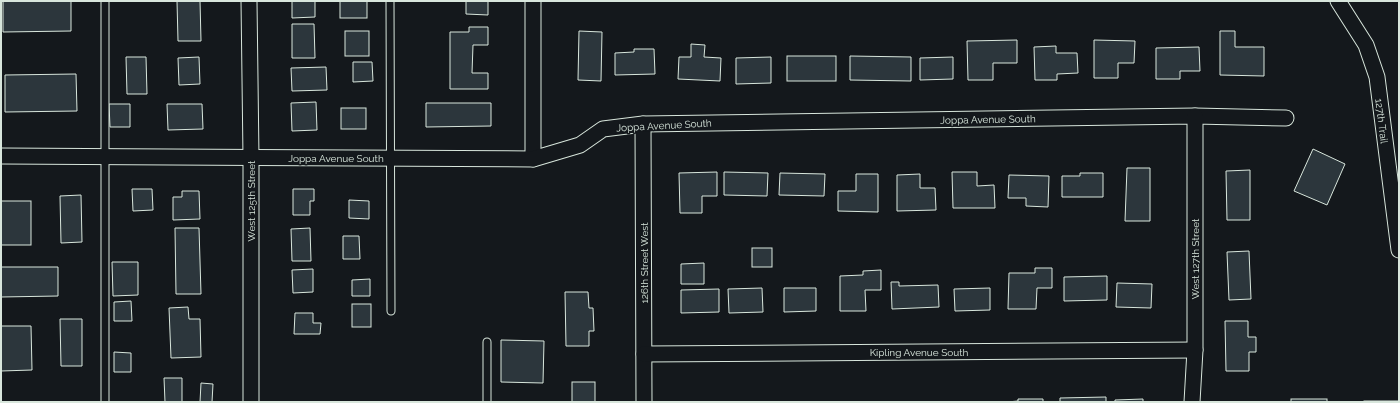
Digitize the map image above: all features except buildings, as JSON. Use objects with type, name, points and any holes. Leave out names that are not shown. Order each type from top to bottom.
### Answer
[{"type":"street","name":"West 125th Street","points":[[249,1],[251,158],[251,402]]},
{"type":"street","points":[[533,1],[533,159]]},
{"type":"street","name":"127th Trail","points":[[1338,1],[1366,45],[1377,77],[1399,250]]},
{"type":"street","name":"Joppa Avenue South","points":[[1,156],[533,159],[580,145],[603,129],[643,124],[1195,116],[1286,118]]},
{"type":"street","name":"West 127th Street","points":[[1192,402],[1195,350],[1195,116]]},
{"type":"street","name":"126th Street West","points":[[643,124],[644,402]]},
{"type":"street","name":"Kipling Avenue South","points":[[644,354],[1195,350]]},
{"type":"lane","points":[[105,1],[105,402]]},
{"type":"lane","points":[[390,1],[391,311]]},
{"type":"lane","points":[[487,342],[487,402]]}]
